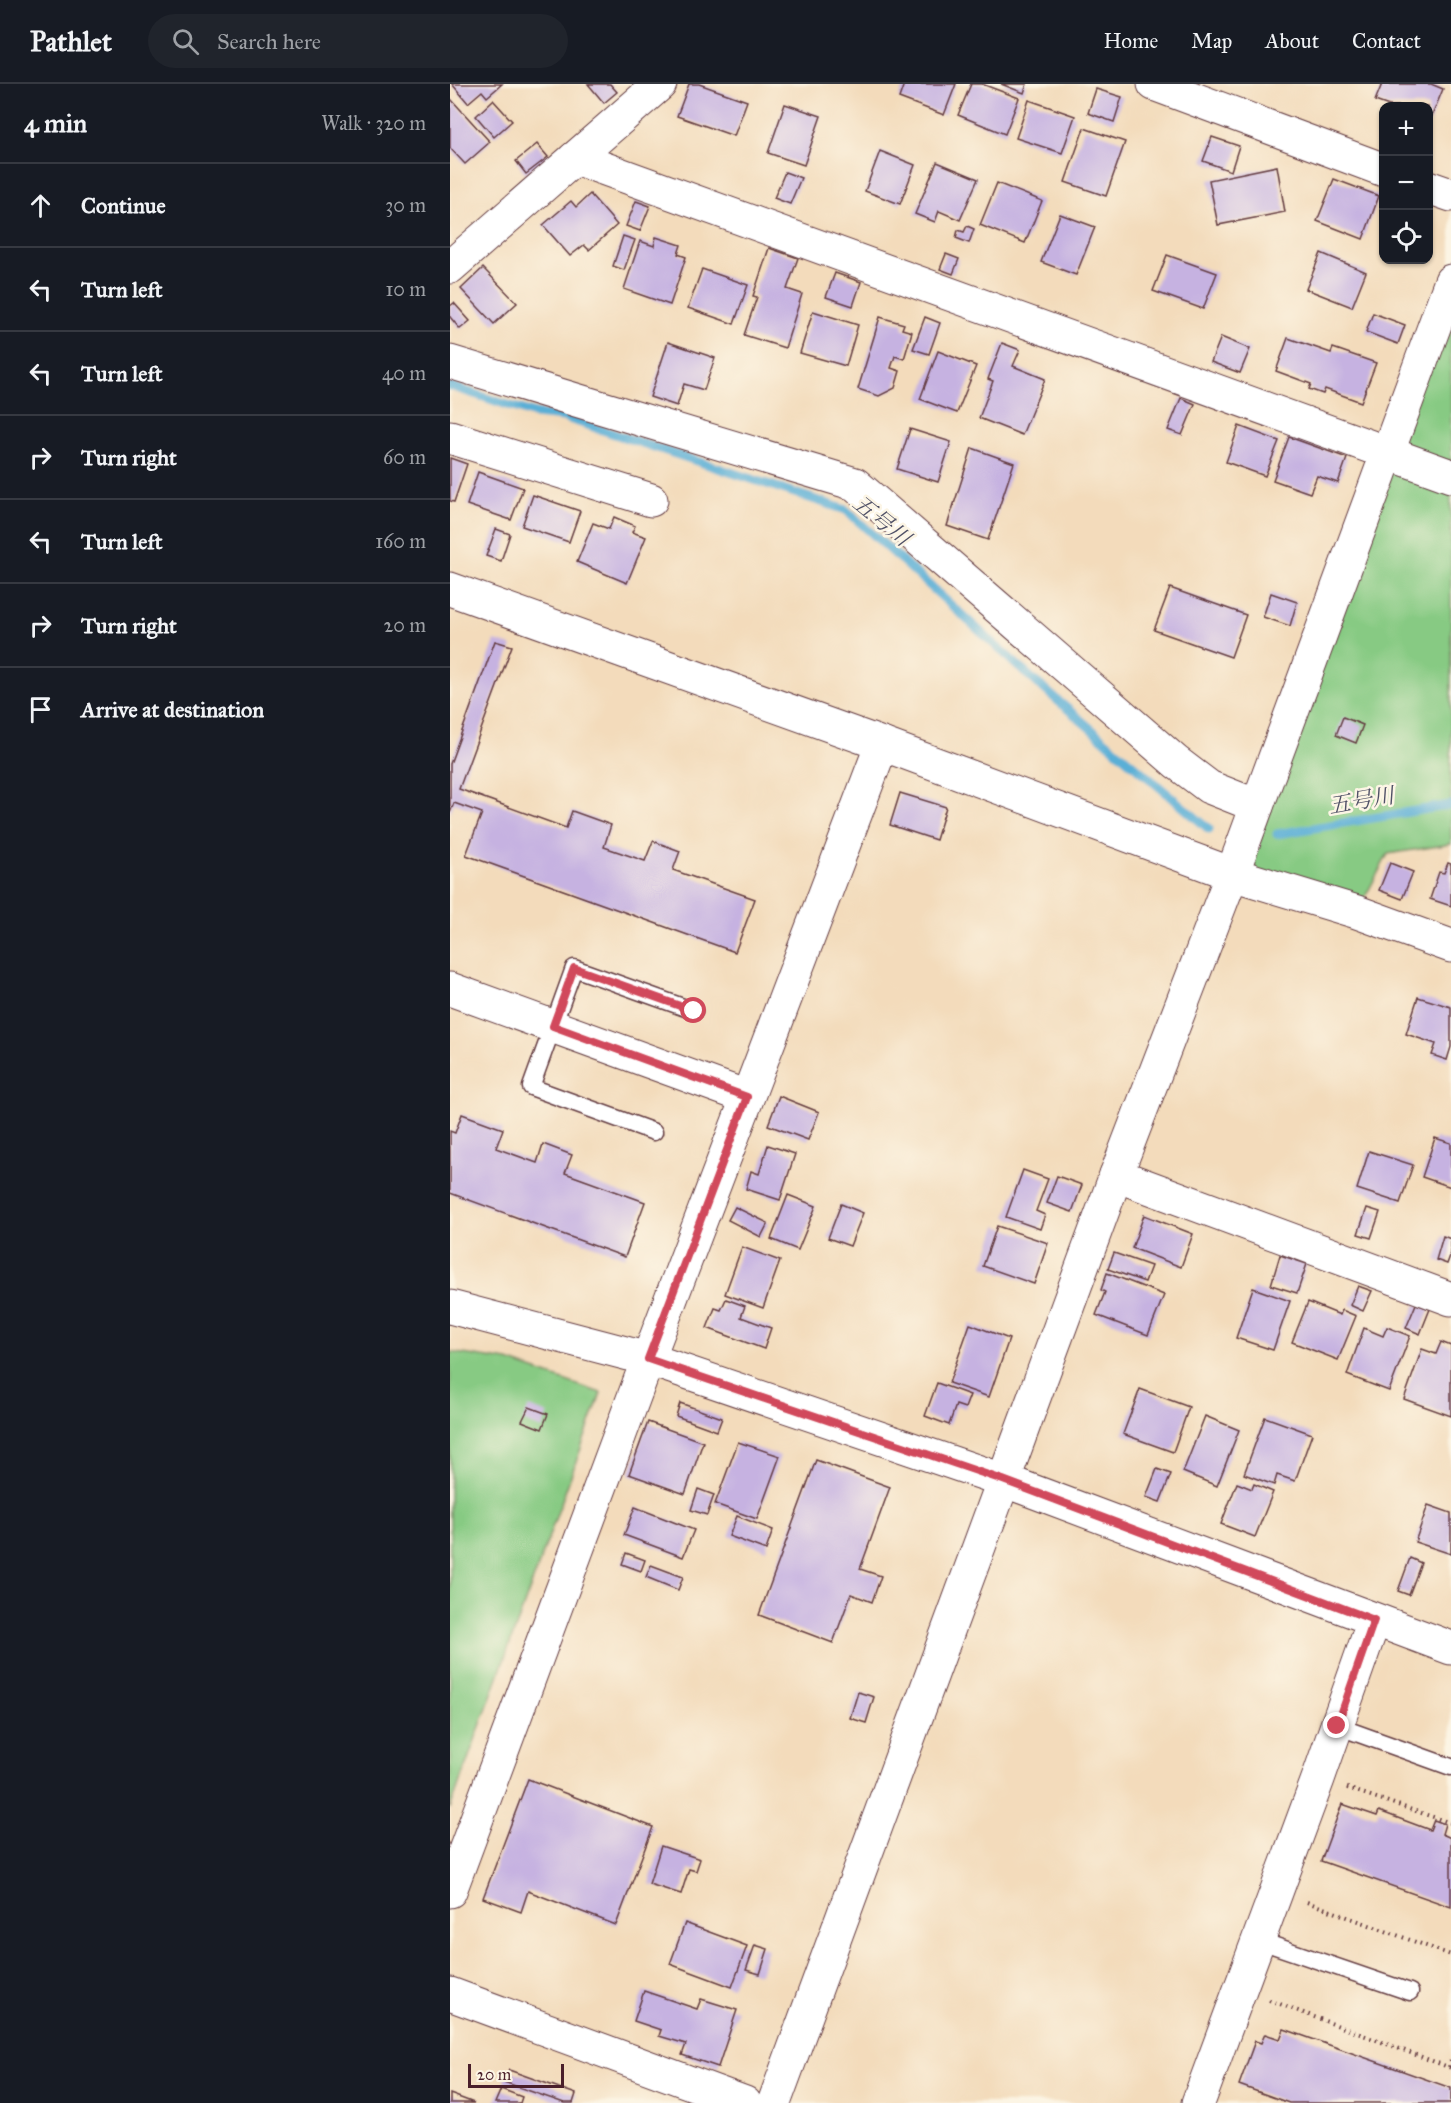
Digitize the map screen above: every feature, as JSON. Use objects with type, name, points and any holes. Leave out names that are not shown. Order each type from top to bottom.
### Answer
[{"type":"street","points":[[450,267],[660,84]]},
{"type":"street","points":[[1154,84],[1379,168]]},
{"type":"street","points":[[575,158],[1451,476]]},
{"type":"street","points":[[1433,188],[1451,195]]},
{"type":"street","points":[[774,2103],[1116,1175],[1232,874],[1451,281]]},
{"type":"street","points":[[450,362],[855,484],[1176,762],[1209,788],[1257,806]]},
{"type":"street","points":[[450,437],[651,500]]},
{"type":"street","points":[[450,589],[882,744],[1232,874],[1358,912],[1451,946]]},
{"type":"street","points":[[450,1891],[648,1359],[882,744]]},
{"type":"street","points":[[450,989],[747,1097]]},
{"type":"street","points":[[1116,1175],[1451,1299]]},
{"type":"street","points":[[450,1307],[648,1359],[1003,1480],[1451,1648]]},
{"type":"street","points":[[1198,2103],[1318,1779],[1374,1620]]},
{"type":"street","points":[[450,1994],[745,2103]]},
{"type":"lane","points":[[654,1132],[531,1087],[574,968],[694,1011]]},
{"type":"lane","points":[[1337,1726],[1451,1767]]},
{"type":"lane","points":[[1258,1940],[1410,1992]]},
{"type":"path","points":[[1318,1779],[1451,1823]]},
{"type":"path","points":[[1297,1899],[1451,1955]]},
{"type":"path","points":[[1260,1997],[1450,2068],[1451,2061]]},
{"type":"green space","points":[[1451,279],[1451,844],[1388,854],[1357,912],[1232,874]]},
{"type":"green space","points":[[450,1352],[508,1361],[601,1393],[450,1809]]},
{"type":"building","points":[[452,84],[502,84],[487,97],[482,91],[468,103]]},
{"type":"building","points":[[588,84],[610,84],[617,92],[604,103]]},
{"type":"building","points":[[689,84],[699,84],[747,101],[734,136],[677,116]]},
{"type":"building","points":[[904,84],[956,84],[944,115],[899,98]]},
{"type":"building","points":[[971,84],[982,84],[1019,98],[1005,134],[958,115]]},
{"type":"building","points":[[1001,84],[1027,84],[1024,93]]},
{"type":"building","points":[[1382,84],[1431,84],[1443,89],[1433,113],[1433,102],[1375,101]]},
{"type":"building","points":[[1096,89],[1122,97],[1114,122],[1088,113]]},
{"type":"building","points":[[450,98],[490,142],[465,164],[450,148]]},
{"type":"building","points":[[493,100],[512,121],[494,137],[476,116]]},
{"type":"building","points":[[1029,100],[1075,116],[1062,153],[1016,138]]},
{"type":"building","points":[[785,104],[821,116],[804,165],[768,153]]},
{"type":"building","points":[[1084,128],[1125,142],[1106,196],[1065,182]]},
{"type":"building","points":[[1212,137],[1239,146],[1231,171],[1203,161]]},
{"type":"building","points":[[537,144],[548,157],[526,174],[516,161]]},
{"type":"building","points":[[880,151],[915,165],[900,204],[865,191]]},
{"type":"building","points":[[937,162],[978,179],[960,220],[939,211],[935,222],[915,214]]},
{"type":"building","points":[[1277,166],[1285,212],[1218,225],[1209,180]]},
{"type":"building","points":[[785,172],[801,178],[790,204],[774,198]]},
{"type":"building","points":[[1334,179],[1379,196],[1363,239],[1317,221]]},
{"type":"building","points":[[997,183],[1042,201],[1025,243],[980,225]]},
{"type":"building","points":[[590,194],[617,225],[589,250],[584,245],[570,256],[543,225],[571,201],[576,207]]},
{"type":"building","points":[[636,201],[650,206],[640,231],[626,226]]},
{"type":"building","points":[[1060,214],[1095,227],[1076,275],[1041,262]]},
{"type":"building","points":[[967,226],[974,229],[969,243],[956,238],[958,230],[964,232]]},
{"type":"building","points":[[623,236],[635,240],[624,270],[613,266]]},
{"type":"building","points":[[656,237],[681,245],[678,254],[686,257],[670,305],[624,289],[640,241],[654,246]]},
{"type":"building","points":[[769,248],[798,258],[787,289],[802,294],[785,348],[744,335],[757,297],[753,296]]},
{"type":"building","points":[[1321,253],[1366,272],[1352,307],[1306,289]]},
{"type":"building","points":[[946,254],[959,259],[953,274],[940,269]]},
{"type":"building","points":[[1167,255],[1217,273],[1203,309],[1153,291]]},
{"type":"building","points":[[483,268],[517,303],[494,324],[461,289]]},
{"type":"building","points":[[702,269],[748,285],[734,324],[688,308]]},
{"type":"building","points":[[835,273],[861,282],[853,306],[826,297]]},
{"type":"building","points":[[454,303],[470,321],[460,329],[450,317],[450,306]]},
{"type":"building","points":[[813,311],[858,325],[846,366],[800,353]]},
{"type":"building","points":[[1373,313],[1405,325],[1398,344],[1366,332]]},
{"type":"building","points":[[880,317],[904,324],[902,329],[912,332],[904,359],[895,356],[891,368],[900,371],[895,388],[879,396],[858,389]]},
{"type":"building","points":[[925,317],[940,323],[929,354],[913,349]]},
{"type":"building","points":[[1221,337],[1250,349],[1240,373],[1211,362]]},
{"type":"building","points":[[1288,338],[1331,353],[1333,348],[1376,363],[1361,402],[1325,389],[1323,394],[1309,389],[1311,384],[1276,371]]},
{"type":"building","points":[[668,342],[715,358],[704,390],[684,384],[677,406],[650,397]]},
{"type":"building","points":[[1002,343],[1020,350],[1013,366],[1045,379],[1022,435],[979,418],[993,381],[988,379]]},
{"type":"building","points":[[938,351],[976,366],[957,413],[920,399]]},
{"type":"building","points":[[1181,398],[1195,404],[1182,435],[1168,430]]},
{"type":"building","points":[[1239,426],[1279,441],[1265,476],[1226,462]]},
{"type":"building","points":[[910,429],[951,442],[938,482],[897,469]]},
{"type":"building","points":[[1289,437],[1347,458],[1338,483],[1317,476],[1310,493],[1273,480]]},
{"type":"building","points":[[972,448],[1014,463],[988,540],[947,526]]},
{"type":"building","points":[[450,458],[467,464],[454,502],[450,501]]},
{"type":"building","points":[[478,472],[523,488],[511,520],[467,505]]},
{"type":"building","points":[[533,495],[580,511],[569,542],[522,526]]},
{"type":"building","points":[[614,517],[635,526],[632,532],[646,537],[627,583],[577,562],[593,523],[609,529]]},
{"type":"building","points":[[496,529],[510,534],[501,561],[486,556]]},
{"type":"building","points":[[1170,588],[1246,615],[1231,657],[1154,630]]},
{"type":"building","points":[[1271,593],[1297,602],[1290,626],[1263,617]]},
{"type":"building","points":[[495,641],[512,646],[459,789],[566,828],[572,811],[611,825],[604,847],[645,861],[653,841],[680,851],[673,870],[755,899],[735,952],[466,855],[482,813],[454,803],[450,813],[450,764]]},
{"type":"building","points":[[1343,717],[1363,725],[1356,743],[1336,735]]},
{"type":"building","points":[[900,793],[946,807],[936,840],[890,825]]},
{"type":"building","points":[[1390,863],[1413,872],[1402,899],[1379,890]]},
{"type":"building","points":[[1448,863],[1451,864],[1451,906],[1430,899],[1439,872],[1444,873]]},
{"type":"building","points":[[1418,997],[1451,1007],[1451,1047],[1447,1060],[1432,1055],[1436,1044],[1406,1034]]},
{"type":"building","points":[[779,1096],[819,1112],[808,1140],[768,1125]]},
{"type":"building","points":[[462,1114],[503,1129],[496,1148],[537,1163],[543,1144],[572,1155],[565,1173],[645,1202],[625,1257],[450,1193],[450,1131],[455,1133]]},
{"type":"building","points":[[1435,1138],[1451,1143],[1451,1187],[1422,1177]]},
{"type":"building","points":[[768,1145],[795,1154],[780,1200],[746,1189],[751,1171],[759,1174]]},
{"type":"building","points":[[1369,1151],[1413,1165],[1400,1203],[1357,1189]]},
{"type":"building","points":[[1023,1170],[1048,1179],[1036,1211],[1045,1215],[1040,1229],[1006,1217]]},
{"type":"building","points":[[1057,1176],[1082,1185],[1072,1212],[1047,1203]]},
{"type":"building","points":[[788,1195],[816,1206],[798,1250],[771,1239]]},
{"type":"building","points":[[841,1204],[863,1213],[850,1246],[828,1238]]},
{"type":"building","points":[[735,1207],[768,1223],[761,1237],[728,1220]]},
{"type":"building","points":[[1367,1208],[1380,1212],[1371,1238],[1358,1234]]},
{"type":"building","points":[[1144,1215],[1193,1234],[1181,1267],[1132,1248]]},
{"type":"building","points":[[997,1226],[1048,1243],[1034,1284],[983,1266]]},
{"type":"building","points":[[1443,1236],[1451,1239],[1451,1253],[1447,1264],[1436,1260]]},
{"type":"building","points":[[742,1247],[780,1261],[763,1308],[725,1294]]},
{"type":"building","points":[[1114,1253],[1151,1266],[1145,1282],[1108,1269]]},
{"type":"building","points":[[1280,1255],[1307,1264],[1297,1293],[1271,1285]]},
{"type":"building","points":[[1107,1273],[1164,1295],[1148,1335],[1096,1315],[1105,1292],[1101,1290]]},
{"type":"building","points":[[1358,1286],[1372,1291],[1363,1311],[1350,1305]]},
{"type":"building","points":[[1253,1288],[1290,1301],[1273,1350],[1236,1338]]},
{"type":"building","points":[[726,1299],[745,1306],[741,1317],[771,1328],[764,1349],[707,1328],[715,1308],[721,1310]]},
{"type":"building","points":[[1308,1302],[1340,1315],[1342,1310],[1356,1316],[1338,1360],[1292,1342]]},
{"type":"building","points":[[1416,1304],[1430,1309],[1420,1334],[1406,1328]]},
{"type":"building","points":[[970,1324],[1009,1339],[989,1397],[949,1383]]},
{"type":"building","points":[[1387,1327],[1410,1336],[1389,1391],[1347,1375],[1364,1328],[1383,1336]]},
{"type":"building","points":[[1441,1342],[1451,1346],[1451,1416],[1404,1399],[1422,1349],[1436,1354]]},
{"type":"building","points":[[937,1383],[970,1395],[965,1408],[956,1405],[949,1425],[925,1416]]},
{"type":"building","points":[[1140,1389],[1189,1407],[1173,1452],[1123,1434]]},
{"type":"building","points":[[680,1403],[722,1418],[717,1431],[676,1416]]},
{"type":"building","points":[[529,1407],[548,1414],[542,1429],[522,1421]]},
{"type":"building","points":[[1205,1416],[1239,1430],[1217,1486],[1183,1472]]},
{"type":"building","points":[[1265,1417],[1312,1434],[1295,1481],[1277,1475],[1274,1485],[1244,1474]]},
{"type":"building","points":[[648,1422],[703,1442],[685,1494],[629,1474]]},
{"type":"building","points":[[738,1442],[780,1456],[757,1519],[715,1504]]},
{"type":"building","points":[[816,1460],[890,1487],[860,1569],[881,1576],[872,1602],[851,1594],[833,1643],[759,1615]]},
{"type":"building","points":[[1157,1469],[1171,1474],[1160,1502],[1146,1497]]},
{"type":"building","points":[[1237,1483],[1252,1489],[1254,1484],[1273,1492],[1255,1537],[1221,1524]]},
{"type":"building","points":[[698,1489],[714,1495],[707,1515],[691,1510]]},
{"type":"building","points":[[1428,1505],[1451,1513],[1451,1554],[1415,1542]]},
{"type":"building","points":[[635,1507],[694,1530],[683,1557],[624,1535]]},
{"type":"building","points":[[737,1516],[773,1530],[766,1550],[729,1536]]},
{"type":"building","points":[[626,1553],[645,1560],[641,1571],[622,1564]]},
{"type":"building","points":[[1410,1558],[1421,1563],[1409,1595],[1398,1591]]},
{"type":"building","points":[[651,1565],[683,1577],[678,1590],[646,1577]]},
{"type":"building","points":[[858,1692],[874,1697],[866,1723],[850,1718]]},
{"type":"building","points":[[528,1779],[653,1827],[616,1925],[528,1891],[521,1912],[483,1898]]},
{"type":"building","points":[[1342,1804],[1377,1816],[1379,1811],[1430,1830],[1434,1820],[1445,1824],[1442,1834],[1451,1838],[1451,1907],[1321,1861]]},
{"type":"building","points":[[661,1846],[700,1859],[696,1871],[689,1869],[681,1894],[649,1884]]},
{"type":"building","points":[[685,1923],[747,1946],[732,1987],[670,1964]]},
{"type":"building","points":[[755,1945],[768,1949],[760,1974],[746,1970]]},
{"type":"building","points":[[644,1991],[697,2009],[701,1999],[737,2010],[718,2067],[682,2055],[686,2044],[659,2036],[661,2030],[634,2021]]},
{"type":"building","points":[[1284,2029],[1451,2088],[1451,2103],[1289,2103],[1239,2085],[1255,2041],[1261,2043],[1265,2034],[1280,2039]]},
{"type":"building","points":[[509,2070],[576,2094],[573,2103],[564,2103],[504,2082]]},
{"type":"building","points":[[501,2089],[522,2097],[520,2103],[495,2103]]},
{"type":"building","points":[[450,2094],[474,2103],[450,2103]]},
{"type":"waterway","name":"五号川","points":[[450,386],[535,414],[563,417],[846,510],[1037,683],[1209,829]]},
{"type":"waterway","name":"五号川","points":[[1277,834],[1451,805]]},
{"type":"route","points":[[694,1011],[574,968],[553,1026],[747,1097],[648,1359],[1003,1480],[1374,1620],[1337,1726]]}]
